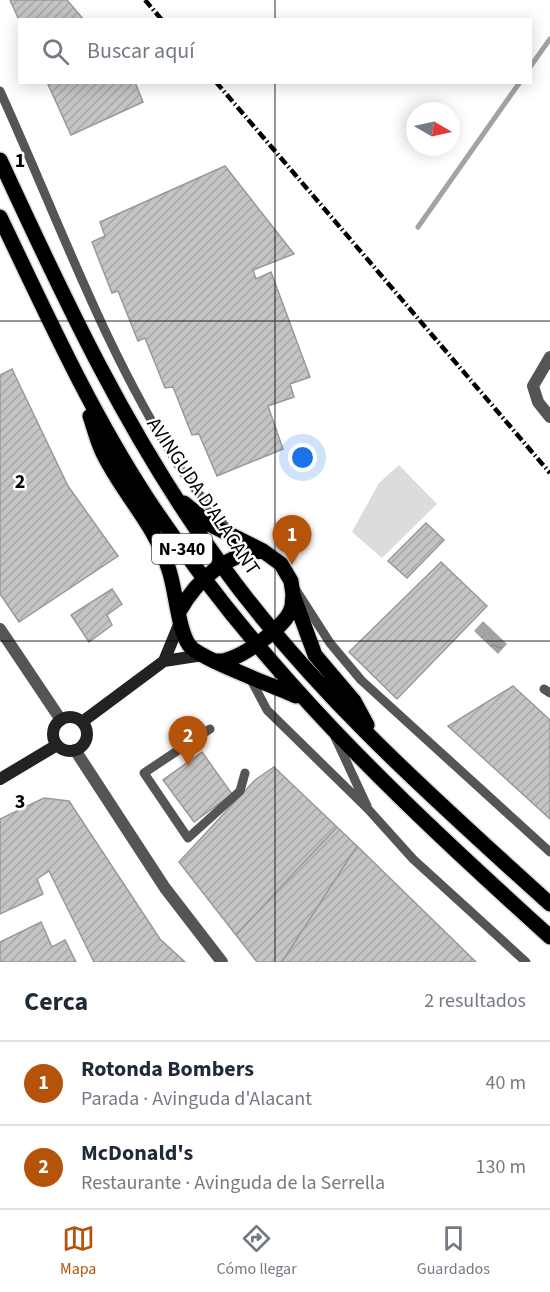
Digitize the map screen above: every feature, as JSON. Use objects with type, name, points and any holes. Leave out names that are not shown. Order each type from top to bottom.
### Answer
[{"type":"main road","name":"AVINGUDA D'ALACANT","points":[[0,159],[102,374],[175,496],[222,566],[305,668],[377,743],[550,904]]},
{"type":"main road","name":"N-340","points":[[0,218],[80,385],[146,496],[254,645],[333,732],[404,803],[550,937]]},
{"type":"main road","points":[[80,385],[102,452],[159,540],[190,647],[207,658],[302,699]]},
{"type":"main road","points":[[175,496],[211,525],[263,551],[281,564],[292,588],[315,655],[354,701],[377,743]]},
{"type":"main road","points":[[180,616],[193,587],[240,554],[263,551]]},
{"type":"main road","points":[[207,658],[226,662],[243,656],[288,615],[292,588]]},
{"type":"street","points":[[550,357],[533,386],[538,402],[550,417]]},
{"type":"street","points":[[165,661],[180,616]]},
{"type":"street","points":[[0,629],[61,720]]},
{"type":"street","points":[[82,722],[165,661],[207,658]]},
{"type":"street","points":[[73,717],[82,722],[86,738],[84,744],[75,750],[63,750],[57,745],[53,730],[61,720],[73,717]]},
{"type":"street","points":[[0,778],[57,745]]},
{"type":"street","points":[[75,750],[165,888],[222,962]]},
{"type":"lane","points":[[0,91],[95,312],[122,367],[181,469],[231,534]]},
{"type":"lane","points":[[292,588],[330,643],[361,680],[550,852]]},
{"type":"lane","points":[[248,674],[267,710],[368,809],[413,859],[526,962]]},
{"type":"lane","points":[[210,729],[144,773],[188,838],[240,791],[245,773]]},
{"type":"lane","points":[[333,732],[368,809]]},
{"type":"shaded area","points":[[399,465],[437,504],[382,558],[352,532],[379,483]]},
{"type":"water","points":[[483,621],[507,644],[498,654],[474,631]]},
{"type":"building","points":[[10,0],[67,0],[82,18],[18,18]]},
{"type":"building","points":[[48,84],[136,84],[143,102],[71,135]]},
{"type":"building","points":[[225,166],[294,254],[253,270],[256,279],[271,272],[310,377],[290,384],[294,397],[268,406],[283,449],[217,476],[199,434],[192,435],[173,387],[165,388],[145,338],[138,341],[118,291],[112,293],[92,242],[105,236],[100,222]]},
{"type":"building","points":[[12,369],[68,486],[118,556],[19,622],[0,594],[0,375]]},
{"type":"building","points":[[426,523],[444,540],[407,578],[388,561]]},
{"type":"building","points":[[441,562],[487,606],[397,699],[349,652]]},
{"type":"building","points":[[112,589],[122,604],[107,615],[112,625],[89,642],[71,615]]},
{"type":"building","points":[[513,686],[550,720],[550,819],[448,726]]},
{"type":"building","points":[[202,752],[232,794],[194,822],[163,780]]},
{"type":"building","points":[[274,767],[337,827],[236,935],[179,862],[255,780]]},
{"type":"building","points":[[44,798],[69,801],[160,939],[185,962],[94,962],[49,871],[37,879],[43,894],[0,914],[0,819]]},
{"type":"building","points":[[337,827],[357,846],[282,962],[257,962],[236,935]]},
{"type":"building","points":[[357,846],[476,962],[282,962]]},
{"type":"building","points":[[41,922],[52,947],[65,940],[76,962],[0,962],[0,942]]},
{"type":"waterway","points":[[532,64],[550,39]]},
{"type":"waterway","points":[[418,227],[519,84]]},
{"type":"railway","points":[[145,0],[160,18]]},
{"type":"railway","points":[[218,84],[550,473]]},
{"type":"place","name":"Rotonda Bombers","points":[[292,565]]},
{"type":"place","name":"McDonald's","points":[[188,766]]}]
